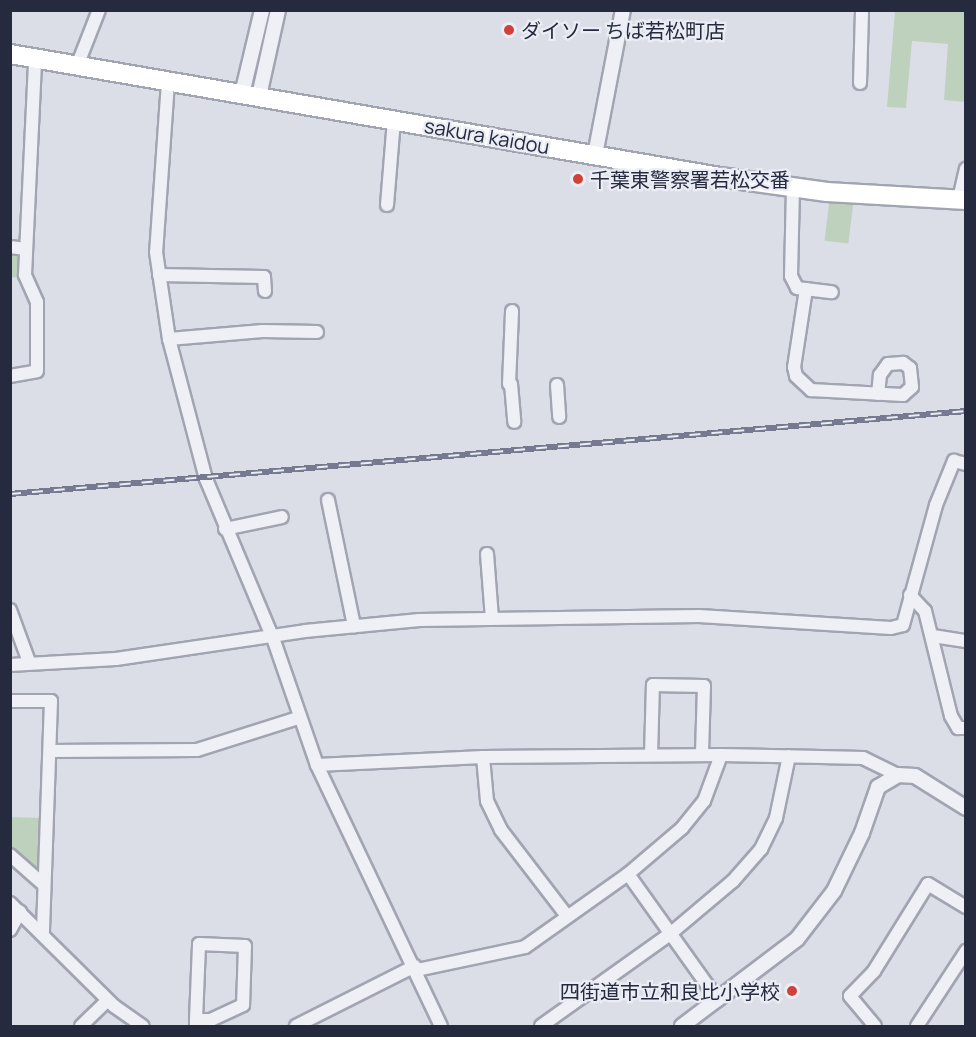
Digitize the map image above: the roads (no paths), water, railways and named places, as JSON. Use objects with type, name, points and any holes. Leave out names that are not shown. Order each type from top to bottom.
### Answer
[{"type":"main road","name":"sakura kaidou","points":[[10,54],[793,188],[962,199]]},
{"type":"street","points":[[77,66],[99,10]]},
{"type":"street","points":[[250,95],[262,10]]},
{"type":"street","points":[[250,95],[278,10]]},
{"type":"street","points":[[595,155],[623,10]]},
{"type":"street","points":[[860,82],[862,10]]},
{"type":"street","points":[[10,375],[37,371],[38,302],[25,275],[35,59]]},
{"type":"street","points":[[168,82],[156,252],[169,339],[206,479],[225,529],[273,638],[298,718],[317,765],[416,968],[441,1026]]},
{"type":"street","points":[[387,205],[394,120]]},
{"type":"street","points":[[962,199],[966,169]]},
{"type":"street","points":[[793,188],[791,276],[797,288],[832,292]]},
{"type":"street","points":[[10,247],[26,249]]},
{"type":"street","points":[[159,275],[264,277],[265,291]]},
{"type":"street","points":[[806,289],[794,367],[796,376],[811,390],[878,394]]},
{"type":"street","points":[[513,311],[510,384],[514,422]]},
{"type":"street","points":[[169,339],[262,330],[317,332]]},
{"type":"street","points":[[557,385],[559,417]]},
{"type":"street","points":[[10,665],[29,662],[116,659],[354,626],[492,619],[699,616],[891,628],[903,625],[936,505],[954,461],[966,464]]},
{"type":"street","points":[[328,500],[354,626]]},
{"type":"street","points":[[225,529],[282,517]]},
{"type":"street","points":[[487,554],[492,619]]},
{"type":"street","points":[[910,595],[925,611],[951,716],[958,728],[966,728]]},
{"type":"street","points":[[10,610],[29,662]]},
{"type":"street","points":[[933,636],[966,641]]},
{"type":"street","points":[[651,755],[653,685],[704,686],[702,755]]},
{"type":"street","points":[[10,701],[51,701],[43,934]]},
{"type":"street","points":[[50,751],[197,750],[298,718]]},
{"type":"street","points":[[317,765],[483,757],[651,755],[863,759],[898,775],[915,776],[966,808]]},
{"type":"street","points":[[296,1026],[416,968],[525,947],[628,874],[690,819],[704,801],[721,755]]},
{"type":"street","points":[[541,1026],[670,934],[733,881],[761,849],[776,818],[789,756]]},
{"type":"street","points":[[483,757],[487,801],[501,830],[567,916]]},
{"type":"street","points":[[682,1026],[797,939],[834,891],[862,833],[878,787],[898,775]]},
{"type":"street","points":[[10,855],[44,885]]},
{"type":"street","points":[[628,874],[718,1000]]},
{"type":"street","points":[[875,1026],[850,996],[874,971],[928,884],[966,907]]},
{"type":"street","points":[[15,908],[108,1000],[143,1026]]},
{"type":"street","points":[[10,930],[15,908]]},
{"type":"street","points":[[199,944],[245,946],[243,1005],[211,1020],[196,1023],[199,944]]},
{"type":"street","points":[[917,1026],[966,951]]},
{"type":"street","points":[[81,1026],[108,1000]]},
{"type":"railway","points":[[10,494],[966,411]]},
{"type":"place","name":"ダイソー ちば若松町店","points":[[509,30]]},
{"type":"place","name":"千葉東警察署若松交番","points":[[578,179]]},
{"type":"place","name":"四街道市立和良比小学校","points":[[792,991]]}]
